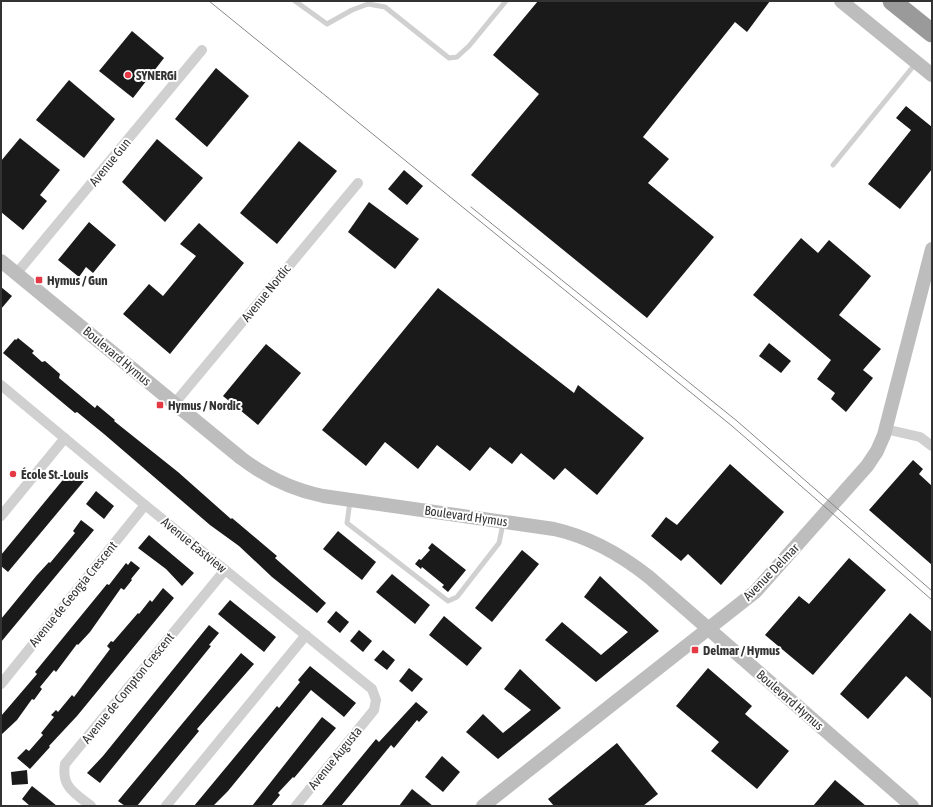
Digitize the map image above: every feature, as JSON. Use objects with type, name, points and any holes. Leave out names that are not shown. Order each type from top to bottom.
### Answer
[{"type":"highway","points":[[892,1],[932,33]]},
{"type":"street","points":[[841,1],[932,75]]},
{"type":"street","name":"Avenue Gun","points":[[16,274],[202,50]]},
{"type":"street","name":"Avenue Nordic","points":[[174,404],[358,182]]},
{"type":"street","name":"Avenue Delmar","points":[[484,806],[761,587],[871,461],[880,446],[885,429],[932,249]]},
{"type":"street","name":"Boulevard Hymus","points":[[1,261],[174,404],[246,462],[267,476],[307,492],[350,500],[561,530],[605,547],[638,568],[912,806]]},
{"type":"street","name":"Avenue Eastview","points":[[1,385],[145,505],[372,689],[376,700],[374,710]]},
{"type":"street","points":[[885,429],[920,437],[932,446]]},
{"type":"street","points":[[1,516],[65,438]]},
{"type":"street","name":"Avenue de Georgia Crescent","points":[[1,684],[145,505]]},
{"type":"street","name":"Avenue de Compton Crescent","points":[[90,806],[66,785],[63,775],[65,764],[225,570]]},
{"type":"street","points":[[166,806],[306,635]]},
{"type":"street","name":"Avenue Augusta","points":[[296,806],[374,710]]},
{"type":"lane","points":[[295,1],[327,24],[352,10],[368,4],[385,7],[449,58],[457,57],[468,46],[506,1]]},
{"type":"lane","points":[[833,165],[917,62]]},
{"type":"lane","points":[[350,500],[347,523],[448,601],[457,597],[499,543],[504,521]]},
{"type":"building","points":[[538,1],[770,1],[747,32],[735,22],[643,137],[669,159],[648,183],[714,237],[647,318],[471,175],[539,94],[493,55]]},
{"type":"building","points":[[132,31],[164,58],[133,98],[99,71]]},
{"type":"building","points":[[216,68],[249,96],[207,147],[175,119]]},
{"type":"building","points":[[69,80],[115,119],[84,158],[36,120]]},
{"type":"building","points":[[906,106],[932,127],[932,169],[900,209],[868,184],[911,130],[896,118]]},
{"type":"building","points":[[20,138],[60,170],[40,195],[47,201],[23,230],[1,212],[1,161]]},
{"type":"building","points":[[157,139],[203,178],[165,222],[122,182]]},
{"type":"building","points":[[299,141],[337,171],[277,244],[240,213]]},
{"type":"building","points":[[404,170],[423,186],[407,205],[388,189]]},
{"type":"building","points":[[369,202],[419,239],[395,269],[348,232]]},
{"type":"building","points":[[89,222],[116,245],[93,273],[86,267],[79,277],[58,260]]},
{"type":"building","points":[[199,223],[244,263],[170,354],[123,314],[149,284],[163,296],[196,256],[180,244]]},
{"type":"building","points":[[801,238],[818,253],[829,240],[871,276],[839,315],[881,349],[863,370],[873,378],[846,412],[831,399],[835,393],[817,379],[831,360],[753,295]]},
{"type":"building","points":[[1,287],[12,296],[1,309]]},
{"type":"building","points":[[438,288],[574,393],[578,385],[644,438],[597,495],[565,468],[554,480],[521,453],[512,464],[490,447],[470,471],[437,445],[418,469],[385,442],[366,466],[322,430]]},
{"type":"building","points":[[18,338],[34,351],[32,353],[42,362],[45,361],[60,374],[59,378],[95,408],[97,405],[115,420],[114,421],[178,472],[231,519],[232,518],[277,556],[275,558],[326,603],[317,613],[272,577],[239,546],[210,525],[104,434],[77,412],[75,413],[3,353],[15,339],[16,340]]},
{"type":"building","points":[[769,343],[791,361],[781,373],[759,356]]},
{"type":"building","points":[[266,344],[301,373],[258,425],[223,396]]},
{"type":"building","points":[[913,460],[923,469],[919,474],[932,486],[932,565],[869,510]]},
{"type":"building","points":[[730,464],[784,512],[721,585],[688,554],[681,561],[651,536],[666,517],[677,525]]},
{"type":"building","points":[[71,470],[84,481],[8,572],[1,566],[1,555]]},
{"type":"building","points":[[96,491],[114,506],[104,519],[86,504]]},
{"type":"building","points":[[81,520],[94,530],[1,642],[1,619],[37,575],[49,562],[50,563],[75,533],[73,531]]},
{"type":"building","points":[[338,531],[376,562],[362,580],[323,549]]},
{"type":"building","points":[[149,535],[194,573],[182,586],[166,569],[138,548]]},
{"type":"building","points":[[432,543],[466,570],[448,592],[442,587],[444,585],[422,567],[421,569],[415,564],[430,550],[428,548]]},
{"type":"building","points":[[522,550],[539,564],[492,622],[475,608]]},
{"type":"building","points":[[849,558],[886,590],[813,675],[765,635],[799,596],[809,604]]},
{"type":"building","points":[[131,561],[140,568],[131,579],[132,580],[124,590],[121,588],[90,632],[78,645],[77,644],[56,672],[54,670],[40,687],[42,689],[34,700],[32,699],[17,720],[1,735],[1,716],[37,674],[35,672],[107,584],[109,585],[126,563],[128,565]]},
{"type":"building","points":[[392,574],[430,605],[415,624],[376,592]]},
{"type":"building","points":[[600,576],[659,631],[596,682],[545,640],[562,622],[601,655],[628,632],[584,597]]},
{"type":"building","points":[[163,588],[174,598],[77,716],[30,769],[17,758],[26,749],[29,751],[43,735],[41,733],[54,717],[51,715],[56,710],[58,712],[72,695],[74,697],[110,649],[107,646],[111,641],[113,642],[150,600],[152,602]]},
{"type":"building","points":[[230,600],[276,637],[264,652],[218,614]]},
{"type":"building","points":[[336,611],[349,622],[340,633],[327,622]]},
{"type":"building","points":[[910,613],[932,632],[932,699],[906,676],[868,719],[840,694]]},
{"type":"building","points":[[444,616],[482,648],[467,666],[429,635]]},
{"type":"building","points":[[209,625],[219,633],[209,645],[211,646],[100,783],[87,773],[103,756]]},
{"type":"building","points":[[359,630],[372,641],[363,652],[350,641]]},
{"type":"building","points":[[383,650],[395,660],[387,670],[374,660]]},
{"type":"building","points":[[241,653],[254,664],[197,729],[199,731],[137,806],[125,806],[118,801]]},
{"type":"building","points":[[310,666],[356,703],[344,717],[311,690],[228,791],[213,806],[194,806],[277,706],[279,708],[300,682],[298,680]]},
{"type":"building","points":[[409,668],[423,679],[412,692],[399,681]]},
{"type":"building","points":[[708,668],[752,706],[745,714],[789,751],[757,789],[711,751],[719,742],[676,706]]},
{"type":"building","points":[[520,669],[561,708],[498,759],[466,732],[483,714],[503,733],[531,710],[504,689]]},
{"type":"building","points":[[416,702],[428,712],[419,722],[417,720],[394,748],[391,745],[341,806],[321,806],[376,739],[379,742]]},
{"type":"building","points":[[322,717],[336,728],[294,778],[293,777],[278,793],[280,795],[271,806],[252,806]]},
{"type":"building","points":[[617,743],[658,794],[643,806],[554,806],[548,799]]},
{"type":"building","points":[[442,756],[460,772],[443,792],[425,777]]},
{"type":"building","points":[[27,770],[28,784],[12,785],[11,772]]},
{"type":"building","points":[[835,780],[866,806],[813,806]]},
{"type":"building","points":[[32,786],[57,806],[30,806],[22,799]]},
{"type":"building","points":[[412,789],[433,806],[399,806]]},
{"type":"tram line","points":[[209,1],[732,426],[932,600]]},
{"type":"tram line","points":[[471,207],[737,421],[932,591]]},
{"type":"place","name":"SYNERGi","points":[[128,75]]},
{"type":"place","name":"Hymus / Gun","points":[[39,280]]},
{"type":"place","name":"Hymus / Nordic","points":[[160,405]]},
{"type":"place","name":"École St.-Louis","points":[[13,474]]},
{"type":"place","name":"Delmar / Hymus","points":[[695,650]]}]
